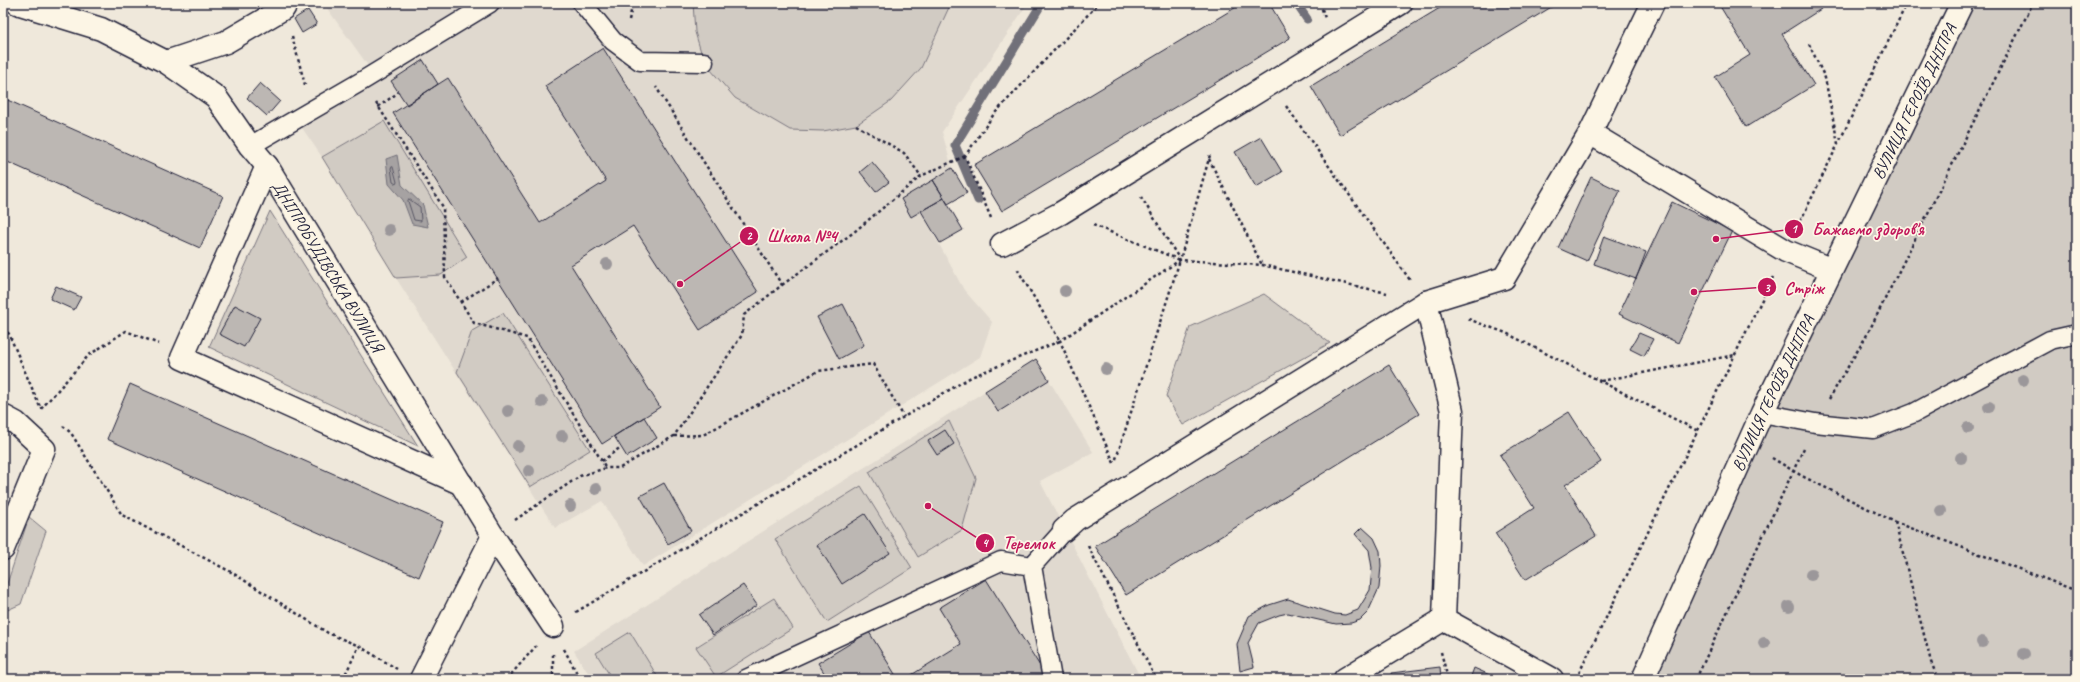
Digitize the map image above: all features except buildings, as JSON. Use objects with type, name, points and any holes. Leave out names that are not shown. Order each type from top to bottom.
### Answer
[{"type":"street","points":[[1002,244],[1061,212],[1126,173],[1269,83],[1401,3]]},
{"type":"street","points":[[1069,525],[1426,302],[1504,278],[1590,133],[1653,3]]},
{"type":"street","name":"ВУЛИЦЯ ГЕРОЇВ ДНІПРА","points":[[1643,679],[1762,413],[1830,269],[1962,3]]},
{"type":"street","name":"ДНІПРОБУДІВСЬКА ВУЛИЦЯ","points":[[22,4],[101,28],[166,62],[216,97],[250,146],[267,166],[493,536],[553,626]]},
{"type":"street","points":[[166,62],[226,42],[285,6]]},
{"type":"street","points":[[1590,133],[1786,251],[1830,269]]},
{"type":"street","points":[[267,166],[182,358],[462,484]]},
{"type":"street","points":[[1426,302],[1452,411],[1444,619]]},
{"type":"street","points":[[3,416],[16,423],[44,449],[3,549]]},
{"type":"street","points":[[421,679],[493,536]]},
{"type":"street","points":[[1345,679],[1444,619]]},
{"type":"street","points":[[1444,619],[1552,679]]},
{"type":"lane","points":[[250,146],[362,81],[490,3]]},
{"type":"lane","points":[[582,3],[613,41],[640,61],[704,62]]},
{"type":"lane","points":[[1762,413],[1815,423],[1873,429],[1914,413],[2050,340],[2077,334]]},
{"type":"lane","points":[[1032,566],[1069,525]]},
{"type":"lane","points":[[746,679],[1001,561],[1032,566]]},
{"type":"lane","points":[[1032,566],[1052,679]]},
{"type":"path","points":[[633,3],[626,33],[640,61],[782,285]]},
{"type":"path","points":[[493,536],[580,476],[606,468],[620,468],[674,436],[742,335],[744,315],[854,232],[921,176],[966,156],[994,114],[1100,3]]},
{"type":"path","points":[[1576,679],[1907,3]]},
{"type":"path","points":[[1696,679],[1815,423],[1868,333],[2033,3]]},
{"type":"path","points":[[285,6],[312,110]]},
{"type":"path","points":[[1809,44],[1825,78],[1838,144]]},
{"type":"path","points":[[362,81],[443,207],[446,277],[460,302],[474,322],[527,338],[606,468]]},
{"type":"path","points":[[1269,83],[1426,302]]},
{"type":"path","points":[[378,107],[399,92]]},
{"type":"path","points":[[856,125],[904,152],[921,176]]},
{"type":"path","points":[[1112,468],[1180,260],[1211,152]]},
{"type":"path","points":[[966,156],[1002,244],[1060,341],[1115,462]]},
{"type":"path","points":[[1209,158],[1262,264]]},
{"type":"path","points":[[1126,173],[1180,260]]},
{"type":"path","points":[[1061,212],[1180,260],[1262,264],[1426,302]]},
{"type":"path","points":[[507,679],[553,626],[971,377],[1060,341],[1180,260]]},
{"type":"path","points":[[460,302],[498,278]]},
{"type":"path","points":[[3,328],[9,334],[41,409],[47,414]]},
{"type":"path","points":[[41,409],[89,355],[126,332],[159,344],[182,358]]},
{"type":"path","points":[[1506,333],[1698,430]]},
{"type":"path","points":[[1600,381],[1735,355]]},
{"type":"path","points":[[674,436],[703,435],[818,370],[873,364],[904,417]]},
{"type":"path","points":[[59,423],[71,433],[122,514],[231,572],[328,633],[359,646],[400,671]]},
{"type":"path","points":[[602,461],[621,447]]},
{"type":"path","points":[[1794,470],[1802,476],[1895,522],[2077,591]]},
{"type":"path","points":[[1895,522],[1931,662],[1938,679]]},
{"type":"path","points":[[1069,525],[1156,679]]},
{"type":"path","points":[[553,626],[553,679]]},
{"type":"path","points":[[553,626],[580,679]]},
{"type":"path","points":[[343,679],[359,646]]},
{"type":"shaded area","points":[[693,3],[951,3],[921,68],[891,101],[856,125],[823,131],[790,130],[735,98],[704,62],[695,32]]},
{"type":"shaded area","points":[[1028,3],[942,132],[952,168],[933,180],[944,198],[921,211],[964,290],[992,322],[980,357],[643,566],[602,501],[555,528],[396,278],[322,157],[296,119],[374,74],[324,4]]},
{"type":"shaded area","points":[[1962,3],[2077,3],[2077,679],[1643,679]]},
{"type":"shaded area","points":[[384,121],[467,257],[441,275],[396,278],[322,157]]},
{"type":"shaded area","points":[[270,211],[418,446],[209,347]]},
{"type":"shaded area","points":[[1264,294],[1330,343],[1183,425],[1166,396],[1190,327]]},
{"type":"shaded area","points":[[503,313],[590,450],[530,487],[457,372],[472,331]]},
{"type":"shaded area","points":[[1036,359],[1093,452],[1040,481],[1141,679],[592,679],[574,651]]},
{"type":"shaded area","points":[[949,421],[976,478],[962,530],[918,557],[869,472]]},
{"type":"shaded area","points":[[861,486],[912,568],[827,622],[775,539]]},
{"type":"shaded area","points":[[29,517],[46,531],[21,604],[3,612],[3,596]]},
{"type":"shaded area","points":[[774,598],[793,628],[716,677],[696,647]]},
{"type":"shaded area","points":[[630,632],[659,679],[612,679],[596,653]]},
{"type":"water","points":[[397,155],[402,185],[423,205],[428,227],[412,224],[403,200],[389,184],[386,159]]},
{"type":"waterway","points":[[978,200],[955,145],[1042,3]]},
{"type":"waterway","points":[[1296,3],[1307,19]]},
{"type":"place","name":"Бажаємо здоров'я","points":[[1716,239]]},
{"type":"place","name":"Школа №4","points":[[680,284]]},
{"type":"place","name":"Стріж","points":[[1694,292]]},
{"type":"place","name":"Теремок","points":[[928,506]]}]
